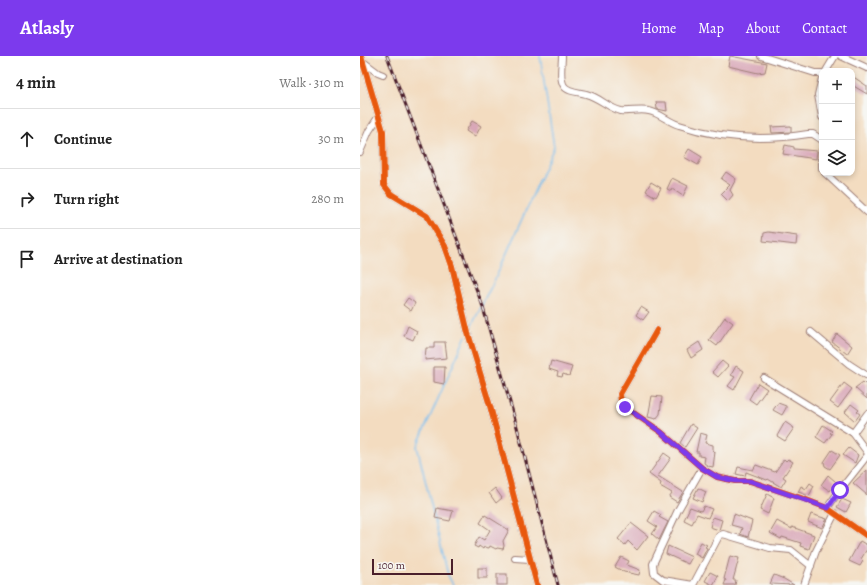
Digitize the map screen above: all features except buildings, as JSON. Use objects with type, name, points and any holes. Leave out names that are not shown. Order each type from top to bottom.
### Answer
[{"type":"street","points":[[562,56],[561,78],[564,87],[569,90],[595,97],[616,110],[648,111],[677,125],[703,132],[749,139],[808,134],[813,134],[819,138]]},
{"type":"street","points":[[761,56],[819,73]]},
{"type":"street","points":[[828,68],[835,56]]},
{"type":"street","points":[[841,56],[867,68]]},
{"type":"street","points":[[361,59],[378,73],[383,75]]},
{"type":"street","points":[[361,59],[383,130],[384,185],[391,194],[427,216],[445,246],[452,266],[468,333],[490,406],[537,585]]},
{"type":"street","points":[[360,152],[369,131],[379,116]]},
{"type":"street","points":[[827,176],[834,184],[867,212]]},
{"type":"street","points":[[657,330],[620,394],[619,398],[625,407],[661,432],[702,468],[717,477],[735,481],[750,481],[828,508],[867,536]]},
{"type":"street","points":[[811,332],[849,364],[867,375]]},
{"type":"street","points":[[764,378],[853,433],[867,452]]},
{"type":"street","points":[[853,433],[867,414]]},
{"type":"street","points":[[828,508],[840,490],[867,456]]},
{"type":"street","points":[[702,468],[678,510],[653,564],[654,573],[662,580],[693,585],[719,536],[723,534],[770,548],[790,550],[812,566]]},
{"type":"street","points":[[804,585],[812,566],[816,551],[834,513]]},
{"type":"street","points":[[514,558],[530,560]]},
{"type":"waterway","points":[[470,329],[497,275],[554,147],[540,56]]},
{"type":"waterway","points":[[453,585],[448,575],[417,446],[466,336]]},
{"type":"railway","points":[[387,56],[482,304],[517,427],[558,585]]},
{"type":"cycle path","points":[[361,56],[383,131],[384,185],[391,194],[427,216],[445,246],[452,266],[468,333],[490,406],[537,585]]},
{"type":"cycle path","points":[[657,330],[620,394],[621,402],[625,407],[661,432],[702,468],[717,477],[735,481],[750,481],[827,508],[867,536]]},
{"type":"route","points":[[625,407],[661,432],[702,468],[717,477],[735,481],[750,481],[804,498],[828,508],[840,490]]}]
